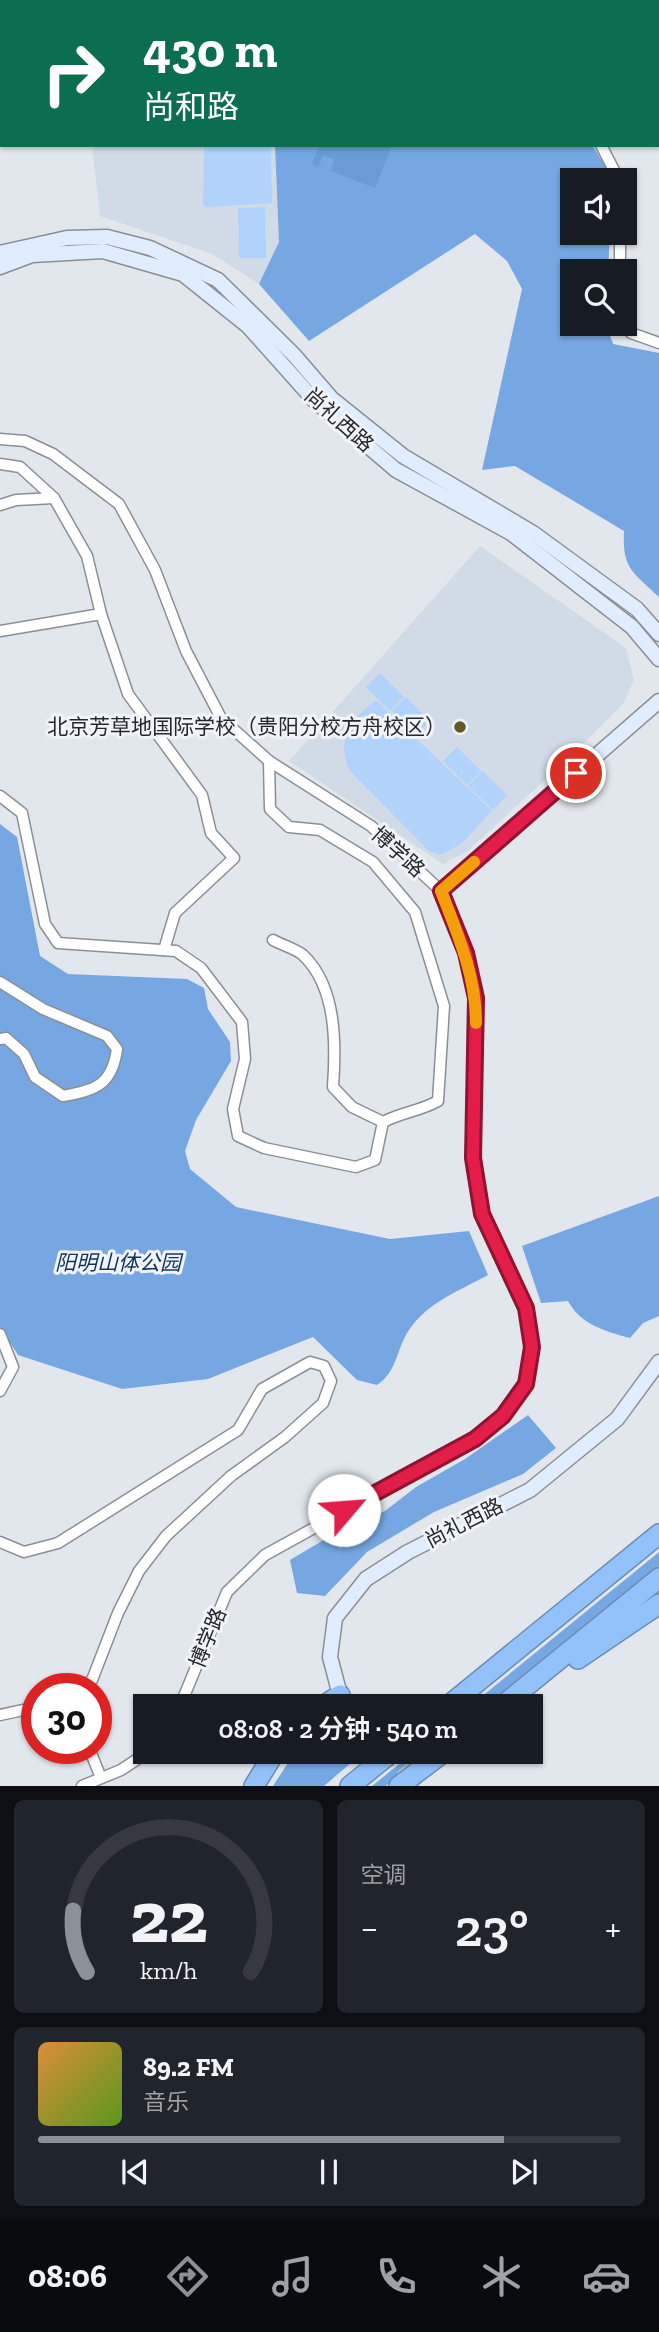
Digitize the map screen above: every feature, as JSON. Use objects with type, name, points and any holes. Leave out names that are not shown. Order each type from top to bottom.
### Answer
[{"type":"highway","points":[[463,1694],[659,1534]]},
{"type":"highway","points":[[517,1694],[659,1578]]},
{"type":"highway","points":[[526,1694],[659,1604]]},
{"type":"highway","points":[[254,1786],[268,1764]]},
{"type":"highway","points":[[350,1786],[377,1764]]},
{"type":"highway","points":[[398,1786],[428,1764]]},
{"type":"street","points":[[602,147],[613,168]]},
{"type":"street","name":"尚礼西路","points":[[0,253],[67,238],[107,237],[150,248],[218,280],[294,355],[332,399],[403,456],[533,533],[637,609],[659,634]]},
{"type":"street","name":"尚礼西路","points":[[0,267],[32,255],[103,251],[183,274],[248,326],[315,401],[396,470],[511,533],[632,627],[659,659]]},
{"type":"street","points":[[637,335],[659,343]]},
{"type":"street","name":"博学路","points":[[0,439],[26,440],[53,454],[119,505],[155,570],[186,651],[221,718],[269,761],[371,826],[441,891],[466,953],[476,998],[473,1158],[482,1214],[526,1308],[532,1347],[526,1384],[503,1416],[475,1439],[265,1555],[227,1592],[185,1694]]},
{"type":"street","points":[[0,464],[20,467],[54,498],[87,556],[102,614],[128,694],[202,795],[211,833],[234,858],[175,913],[164,950]]},
{"type":"street","points":[[0,505],[16,499],[54,498]]},
{"type":"street","points":[[0,631],[102,614]]},
{"type":"street","points":[[441,891],[659,701]]},
{"type":"street","points":[[269,761],[270,809],[289,827],[320,830],[373,862],[415,912],[444,1006],[439,1101],[423,1109],[404,1111],[383,1122]]},
{"type":"street","points":[[0,796],[22,813],[45,924],[58,943],[176,951],[201,968],[242,1022],[245,1059],[233,1109],[238,1136],[264,1148],[356,1167],[375,1160],[383,1122]]},
{"type":"street","points":[[273,940],[303,955],[324,988],[336,1042],[334,1087],[352,1107],[383,1122]]},
{"type":"street","points":[[0,982],[43,1009],[107,1036],[117,1049],[115,1063],[106,1081],[89,1091],[63,1096],[35,1077],[24,1054],[6,1038],[0,1039]]},
{"type":"street","points":[[0,1334],[13,1367],[0,1391]]},
{"type":"street","points":[[0,1542],[24,1552],[58,1543],[238,1430],[262,1389],[310,1362],[324,1366],[331,1381],[323,1403],[285,1437],[222,1485],[166,1536],[139,1571],[118,1613],[95,1673]]},
{"type":"street","name":"尚礼西路","points":[[343,1694],[330,1657],[335,1618],[366,1579],[408,1552],[530,1490],[617,1419],[659,1362]]},
{"type":"street","points":[[0,1715],[21,1710]]},
{"type":"street","points":[[82,1786],[133,1760]]},
{"type":"street","points":[[95,1764],[101,1778]]},
{"type":"shaded area","points":[[92,147],[275,147],[279,242],[259,284],[212,254],[100,216]]},
{"type":"shaded area","points":[[204,147],[271,147],[272,203],[206,207],[203,204]]},
{"type":"shaded area","points":[[318,147],[391,147],[375,188],[331,171],[334,159],[323,155],[318,167],[312,164]]},
{"type":"shaded area","points":[[265,207],[266,258],[239,258],[238,208]]},
{"type":"shaded area","name":"北京芳草地国际学校（贵阳分校方舟校区）","points":[[480,546],[626,648],[634,680],[624,703],[577,750],[468,851],[443,864],[289,761]]},
{"type":"shaded area","points":[[380,673],[404,697],[390,711],[366,687]]},
{"type":"shaded area","points":[[406,697],[430,721],[416,736],[392,711]]},
{"type":"shaded area","points":[[376,700],[492,811],[456,847],[439,855],[429,851],[350,771],[344,750],[348,731],[359,715]]},
{"type":"shaded area","points":[[457,747],[481,771],[467,785],[443,761]]},
{"type":"shaded area","points":[[482,771],[507,795],[493,810],[468,786]]},
{"type":"green space","points":[[275,147],[593,147],[606,168],[560,168],[560,245],[609,245],[609,259],[560,259],[560,336],[610,336],[613,344],[659,353],[659,597],[636,575],[627,562],[624,531],[515,466],[482,470],[522,289],[507,261],[475,234],[309,341],[259,284],[279,242]]},
{"type":"green space","name":"阳明山体公园","points":[[0,824],[17,837],[40,956],[68,974],[187,979],[204,988],[208,1009],[230,1042],[231,1061],[196,1120],[185,1151],[190,1169],[236,1207],[390,1239],[469,1231],[488,1275],[425,1312],[409,1330],[389,1373],[377,1385],[357,1380],[313,1337],[208,1379],[122,1389],[18,1355],[0,1327]]},
{"type":"green space","points":[[659,1196],[659,1316],[643,1323],[630,1338],[603,1330],[587,1321],[568,1301],[541,1303],[522,1246]]},
{"type":"green space","points":[[528,1415],[556,1448],[523,1474],[434,1512],[367,1552],[325,1596],[297,1593],[290,1560],[332,1535],[385,1511],[416,1487],[465,1459]]},
{"type":"green space","points":[[659,1552],[659,1568],[500,1694],[485,1694]]},
{"type":"green space","points":[[287,1764],[350,1764],[324,1786],[273,1786]]},
{"type":"green space","points":[[399,1764],[413,1764],[386,1786],[372,1786]]},
{"type":"tunnel","points":[[399,1764],[418,1786]]},
{"type":"slow traffic","points":[[474,862],[441,891],[466,953],[476,998],[476,1023]]},
{"type":"place","name":"北京芳草地国际学校（贵阳分校方舟校区）","points":[[460,727]]},
{"type":"route","points":[[344,1510],[475,1439],[503,1416],[526,1384],[532,1347],[526,1308],[482,1214],[473,1158],[476,998],[466,953],[441,891],[576,773]]}]
